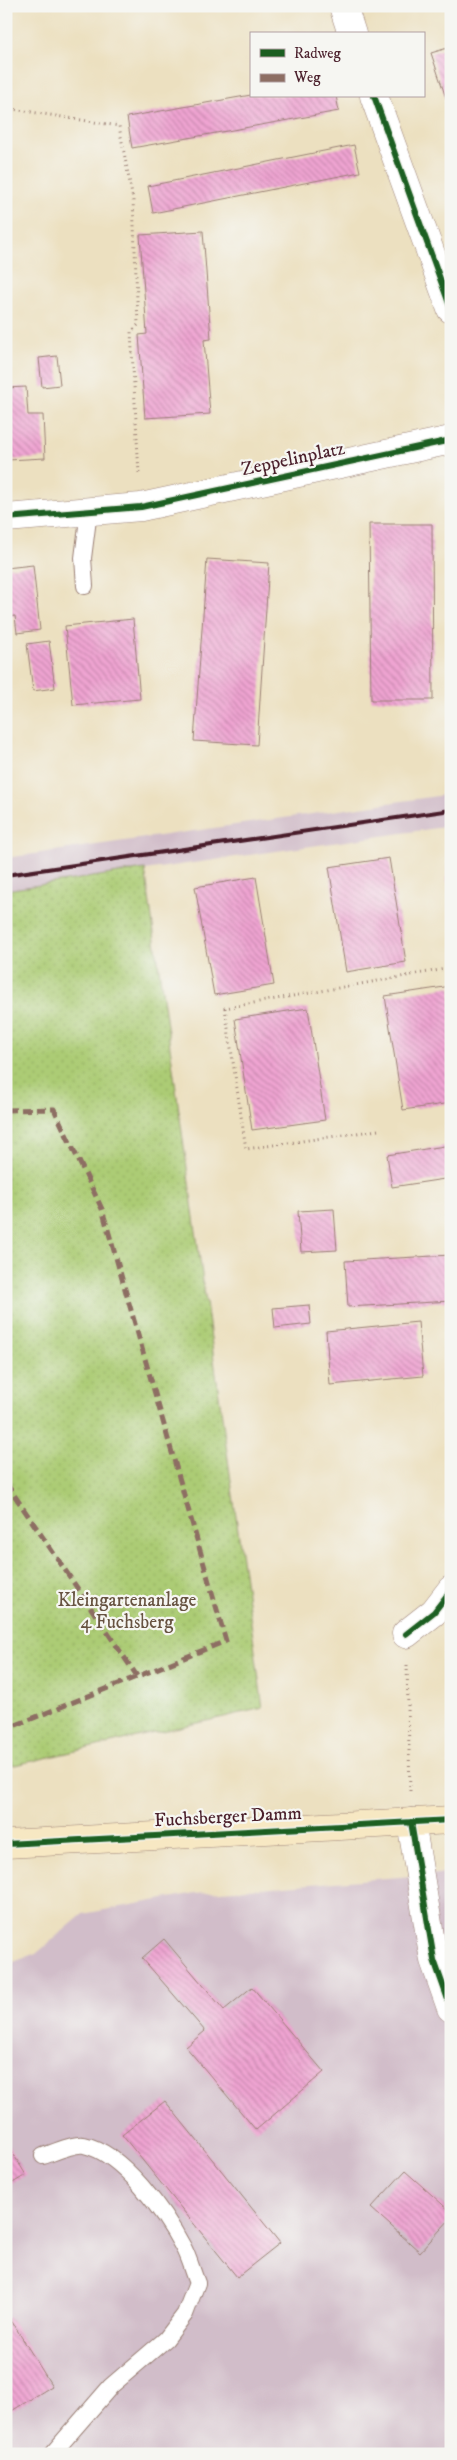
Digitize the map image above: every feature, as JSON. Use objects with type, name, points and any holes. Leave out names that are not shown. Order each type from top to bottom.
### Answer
[{"type":"street","points":[[343,6],[351,32]]},
{"type":"street","points":[[375,98],[451,309]]},
{"type":"street","name":"Zeppelinplatz","points":[[6,518],[141,507],[451,440]]},
{"type":"street","points":[[406,1634],[434,1612],[451,1590]]},
{"type":"street","name":"Fuchsberger Damm","points":[[6,1844],[451,1820]]},
{"type":"street","points":[[411,1822],[434,1960],[451,2008]]},
{"type":"lane","points":[[85,586],[83,558],[89,511]]},
{"type":"lane","points":[[43,2156],[82,2144],[104,2152],[133,2178],[163,2213],[184,2248],[196,2282],[185,2314],[166,2339],[111,2386],[52,2454]]},
{"type":"path","points":[[6,108],[119,126],[133,200],[138,325],[131,332],[141,507]]},
{"type":"path","points":[[378,1130],[246,1149],[225,1008],[451,968]]},
{"type":"path","points":[[406,1634],[411,1822]]},
{"type":"shaded area","points":[[451,794],[451,826],[6,890],[6,858]]},
{"type":"shaded area","points":[[451,1873],[451,2454],[6,2454],[6,1965],[37,1953],[83,1914],[196,1893]]},
{"type":"green space","name":"Kleingartenanlage 4 Fuchsberg","points":[[145,869],[263,1708],[6,1767],[6,890]]},
{"type":"building","points":[[451,47],[451,110],[450,110],[431,53]]},
{"type":"building","points":[[250,95],[250,98],[336,98],[339,111],[132,148],[127,117]]},
{"type":"building","points":[[354,145],[360,172],[153,213],[148,186]]},
{"type":"building","points":[[203,231],[211,339],[204,340],[210,414],[145,418],[139,335],[147,334],[140,235]]},
{"type":"building","points":[[57,356],[60,385],[42,387],[39,358]]},
{"type":"building","points":[[26,387],[28,415],[43,415],[45,458],[8,460],[6,388]]},
{"type":"building","points":[[369,524],[432,524],[433,700],[371,700]]},
{"type":"building","points":[[207,559],[269,563],[257,745],[194,741]]},
{"type":"building","points":[[33,565],[40,630],[17,633],[15,616],[6,617],[6,568]]},
{"type":"building","points":[[133,619],[140,699],[73,705],[65,626]]},
{"type":"building","points":[[49,641],[55,688],[33,691],[27,644]]},
{"type":"building","points":[[449,842],[451,843],[451,882],[447,882]]},
{"type":"building","points":[[389,858],[406,962],[346,972],[329,867]]},
{"type":"building","points":[[256,877],[274,985],[214,995],[195,887]]},
{"type":"building","points":[[451,986],[451,1103],[403,1110],[385,996]]},
{"type":"building","points":[[308,1008],[325,1120],[252,1130],[235,1019]]},
{"type":"building","points":[[451,1145],[451,1178],[392,1187],[387,1155]]},
{"type":"building","points":[[334,1209],[337,1250],[301,1252],[298,1211]]},
{"type":"building","points":[[451,1255],[451,1301],[348,1307],[345,1261]]},
{"type":"building","points":[[309,1305],[311,1324],[275,1328],[273,1308]]},
{"type":"building","points":[[418,1322],[423,1376],[330,1385],[326,1331]]},
{"type":"building","points":[[164,1939],[224,2010],[252,1987],[324,2072],[256,2130],[186,2047],[205,2031],[142,1958]]},
{"type":"building","points":[[165,2101],[280,2243],[237,2277],[122,2135]]},
{"type":"building","points":[[6,2142],[26,2175],[6,2187]]},
{"type":"building","points":[[405,2171],[451,2212],[451,2218],[420,2252],[371,2208]]},
{"type":"building","points":[[9,2317],[52,2386],[10,2412],[6,2407],[6,2319]]},
{"type":"railway","points":[[6,875],[451,810]]},
{"type":"marked path","points":[[6,1110],[54,1109],[102,1209],[226,1641],[6,1729]]},
{"type":"marked path","points":[[6,1483],[137,1676]]},
{"type":"cycle path","points":[[375,98],[451,309]]},
{"type":"cycle path","points":[[6,518],[141,507],[451,440]]},
{"type":"cycle path","points":[[406,1634],[434,1612],[451,1590]]},
{"type":"cycle path","points":[[6,1844],[451,1820]]},
{"type":"cycle path","points":[[411,1822],[434,1960],[451,2008]]}]
